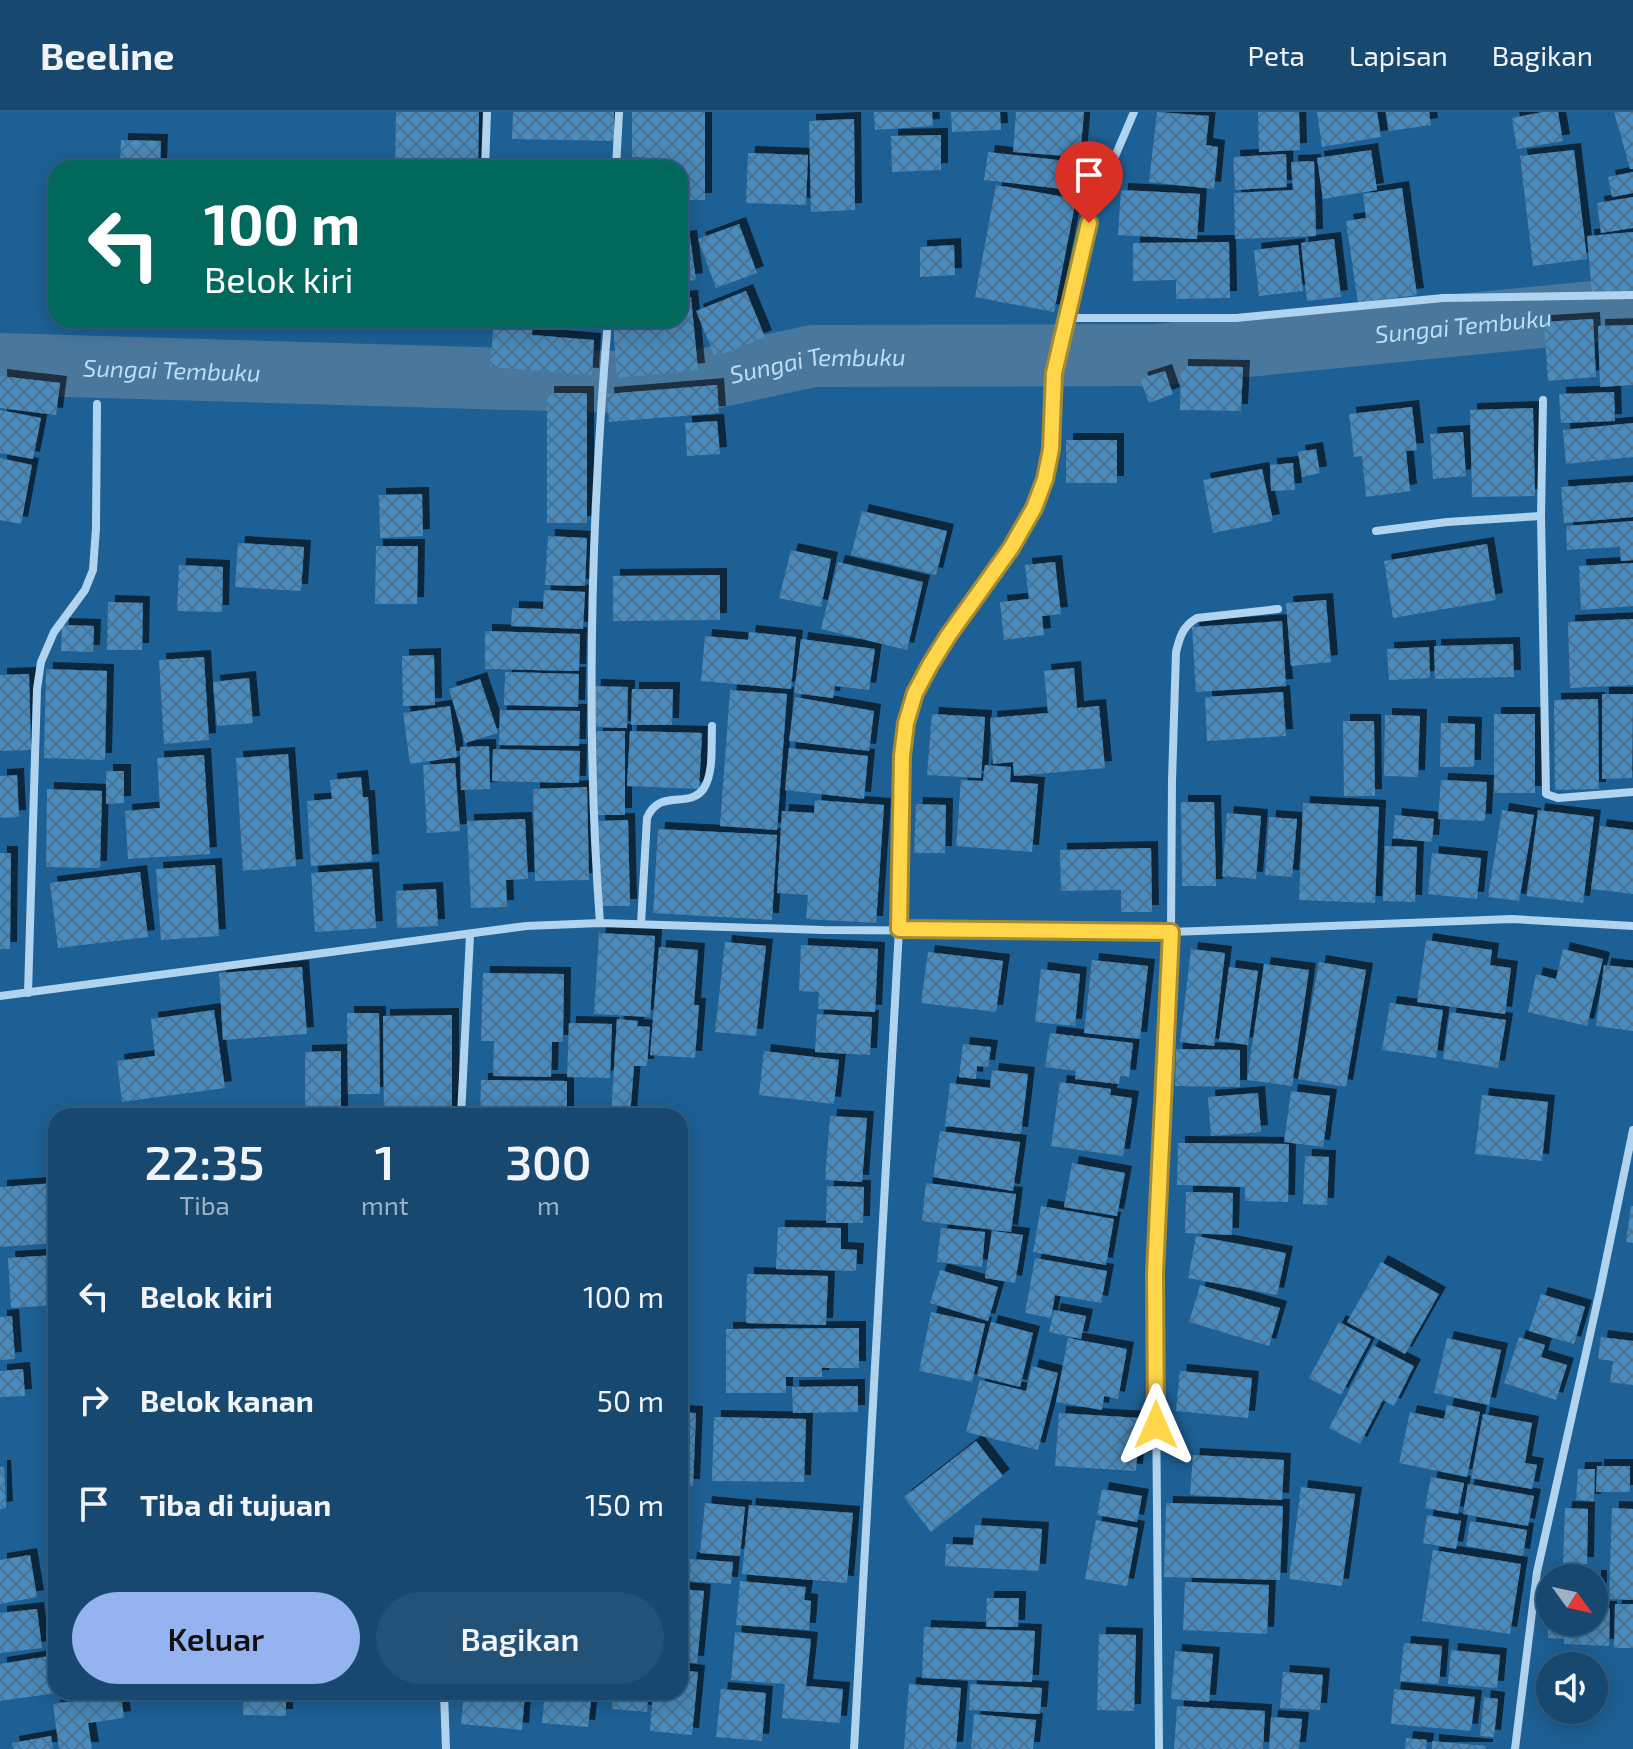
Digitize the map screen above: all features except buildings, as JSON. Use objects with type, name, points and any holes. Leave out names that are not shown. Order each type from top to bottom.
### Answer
[{"type":"street","points":[[485,160],[487,112]]},
{"type":"street","points":[[616,160],[619,112]]},
{"type":"street","points":[[854,1749],[899,929],[902,756],[906,723],[915,693],[930,665],[1011,548],[1034,508],[1045,479],[1051,449],[1054,373],[1083,242],[1095,203],[1134,112]]},
{"type":"street","points":[[1068,318],[1236,318],[1443,298],[1633,295]]},
{"type":"street","points":[[600,923],[592,823],[590,675],[607,328]]},
{"type":"street","points":[[1543,400],[1541,516],[1546,794],[1558,798],[1633,792]]},
{"type":"street","points":[[28,993],[37,689],[41,662],[54,632],[85,590],[93,570],[97,404]]},
{"type":"street","points":[[1376,531],[1447,522],[1541,516]]},
{"type":"street","points":[[1159,1749],[1155,1273],[1171,932],[1176,652],[1180,634],[1197,618],[1278,609]]},
{"type":"street","points":[[641,924],[647,818],[660,801],[696,796],[703,790],[708,777],[712,726]]},
{"type":"street","points":[[0,996],[526,926],[600,923],[823,930],[1171,932],[1512,919],[1633,926]]},
{"type":"street","points":[[461,1108],[470,935]]},
{"type":"street","points":[[1515,1749],[1537,1572],[1633,1130]]},
{"type":"street","points":[[444,1700],[446,1749]]},
{"type":"waterway","name":"Sungai Tembuku","points":[[0,364],[684,384],[813,356],[1155,355],[1633,308]]},
{"type":"route","points":[[1089,223],[1054,373],[1051,449],[1045,479],[1034,508],[1011,548],[930,665],[915,693],[906,723],[902,756],[899,929],[1171,932],[1155,1273],[1156,1425]]}]
